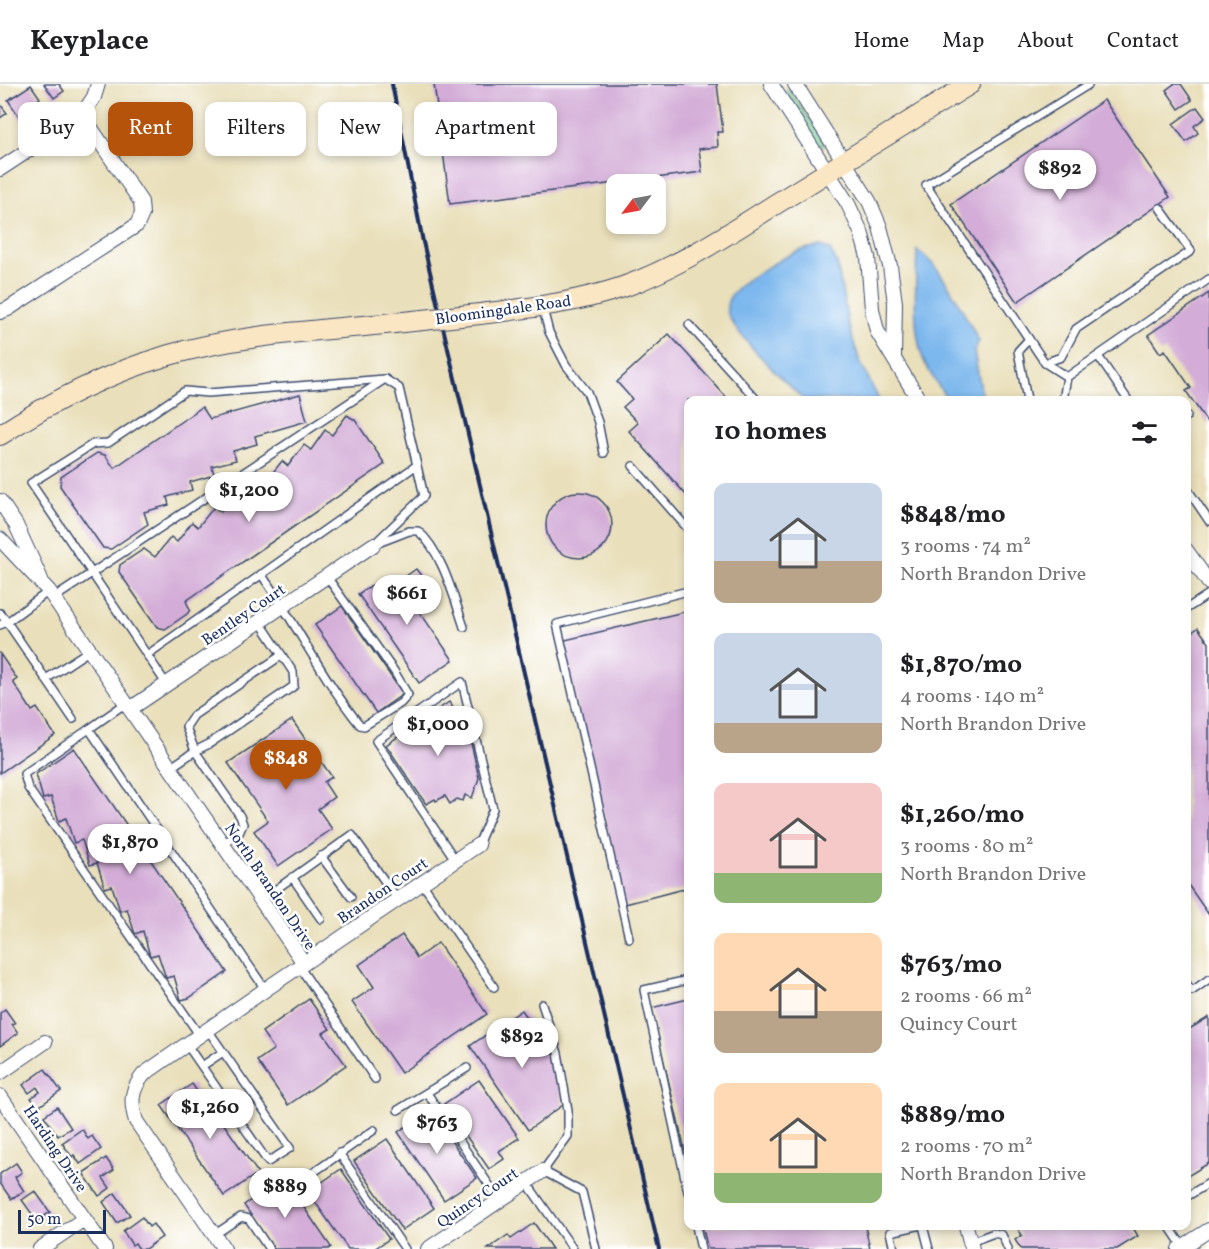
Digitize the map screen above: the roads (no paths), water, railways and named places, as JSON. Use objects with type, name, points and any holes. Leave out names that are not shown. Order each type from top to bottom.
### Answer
[{"type":"main road","name":"Bloomingdale Road","points":[[0,435],[76,392],[128,369],[169,355],[227,342],[542,306],[604,293],[648,277],[690,256],[970,84]]},
{"type":"street","points":[[91,102],[98,84]]},
{"type":"street","points":[[795,84],[869,201],[884,241],[895,303],[894,356]]},
{"type":"street","points":[[775,85],[848,204],[861,232],[868,257],[872,309],[877,331],[918,396]]},
{"type":"street","points":[[0,312],[137,225],[142,214],[141,202],[96,136]]},
{"type":"street","points":[[0,169],[20,156]]},
{"type":"street","name":"North Brandon Drive","points":[[0,501],[16,525],[49,592]]},
{"type":"street","name":"North Brandon Drive","points":[[0,539],[49,592],[223,844],[302,964],[144,1074],[133,1089],[132,1107],[136,1120],[224,1249]]},
{"type":"street","name":"Bentley Court","points":[[128,706],[167,685],[373,545]]},
{"type":"street","points":[[1191,558],[1209,583]]},
{"type":"street","name":"Brandon Court","points":[[302,964],[478,845]]},
{"type":"street","points":[[0,1073],[45,1042]]},
{"type":"street","name":"Harding Drive","points":[[0,1096],[105,1249]]},
{"type":"street","name":"Quincy Court","points":[[428,1249],[543,1171]]},
{"type":"street","points":[[40,1249],[84,1219]]},
{"type":"street","points":[[967,1230],[971,1245]]},
{"type":"street","points":[[1182,1248],[1209,1230]]},
{"type":"lane","points":[[1067,376],[1045,363],[926,185],[1088,85]]},
{"type":"lane","points":[[1045,363],[1061,357],[1076,329],[1191,251],[1160,208]]},
{"type":"lane","points":[[1064,396],[1067,376],[1209,279]]},
{"type":"lane","points":[[542,306],[549,332],[566,365],[587,392],[598,422],[604,453]]},
{"type":"lane","points":[[689,326],[753,396]]},
{"type":"lane","points":[[1026,396],[1018,351],[1029,339]]},
{"type":"lane","points":[[1098,356],[1125,396]]},
{"type":"lane","points":[[3,623],[49,592],[93,572],[385,379]]},
{"type":"lane","points":[[167,685],[93,572],[30,483],[93,444],[108,443],[185,391],[208,393],[385,379],[399,388],[424,496],[373,545]]},
{"type":"lane","points":[[147,655],[417,465]]},
{"type":"lane","points":[[633,466],[684,524]]},
{"type":"lane","points":[[1191,493],[1206,510],[1209,521]]},
{"type":"lane","points":[[373,545],[408,531],[418,531],[424,536],[445,570],[464,627]]},
{"type":"lane","points":[[261,574],[284,606],[317,663],[360,725],[369,725],[408,695],[327,577]]},
{"type":"lane","points":[[629,938],[557,624],[684,592]]},
{"type":"lane","points":[[1191,606],[1209,594]]},
{"type":"lane","points":[[0,613],[3,623],[73,719]]},
{"type":"lane","points":[[170,768],[294,686],[293,672],[260,622]]},
{"type":"lane","points":[[46,679],[90,650]]},
{"type":"lane","points":[[223,844],[239,833],[243,824],[240,816],[195,751],[186,727],[194,715],[282,655]]},
{"type":"lane","points":[[456,861],[376,741],[462,682],[493,808],[478,845]]},
{"type":"lane","points":[[128,706],[89,729],[24,774],[28,788],[204,1033],[223,1052],[290,1148],[268,1162],[188,1045]]},
{"type":"lane","points":[[89,729],[265,989]]},
{"type":"lane","points":[[261,900],[352,834],[398,900]]},
{"type":"lane","points":[[321,856],[351,897]]},
{"type":"lane","points":[[292,877],[321,918]]},
{"type":"lane","points":[[422,883],[494,987]]},
{"type":"lane","points":[[302,964],[375,1079]]},
{"type":"lane","points":[[1191,990],[1209,979]]},
{"type":"lane","points":[[684,981],[644,990],[684,1174]]},
{"type":"lane","points":[[542,1004],[558,1053],[568,1110],[568,1136],[543,1171],[582,1192],[596,1249]]},
{"type":"lane","points":[[202,1066],[223,1052]]},
{"type":"lane","points":[[398,1110],[467,1068]]},
{"type":"lane","points":[[427,1093],[500,1201]]},
{"type":"lane","points":[[309,1175],[374,1130]]},
{"type":"lane","points":[[339,1153],[405,1249]]},
{"type":"lane","points":[[527,1183],[573,1249]]},
{"type":"lane","points":[[1191,1194],[1209,1183]]},
{"type":"lane","points":[[214,1235],[241,1217],[249,1219],[269,1249]]},
{"type":"lane","points":[[697,1230],[701,1249]]},
{"type":"lane","points":[[894,1249],[890,1232],[899,1230]]},
{"type":"lane","points":[[924,1230],[929,1249]]},
{"type":"lane","points":[[1171,1230],[1182,1248]]},
{"type":"lane","points":[[971,1245],[994,1233],[1002,1235],[1008,1249]]},
{"type":"water","points":[[821,246],[830,250],[837,263],[848,323],[859,359],[877,396],[800,396],[748,343],[730,319],[727,310],[729,298],[742,284],[788,256]]},
{"type":"water","points":[[917,250],[927,258],[944,279],[979,341],[974,352],[982,396],[945,396],[930,374],[919,344],[916,290]]},
{"type":"railway","points":[[392,84],[423,242],[659,1249]]}]
